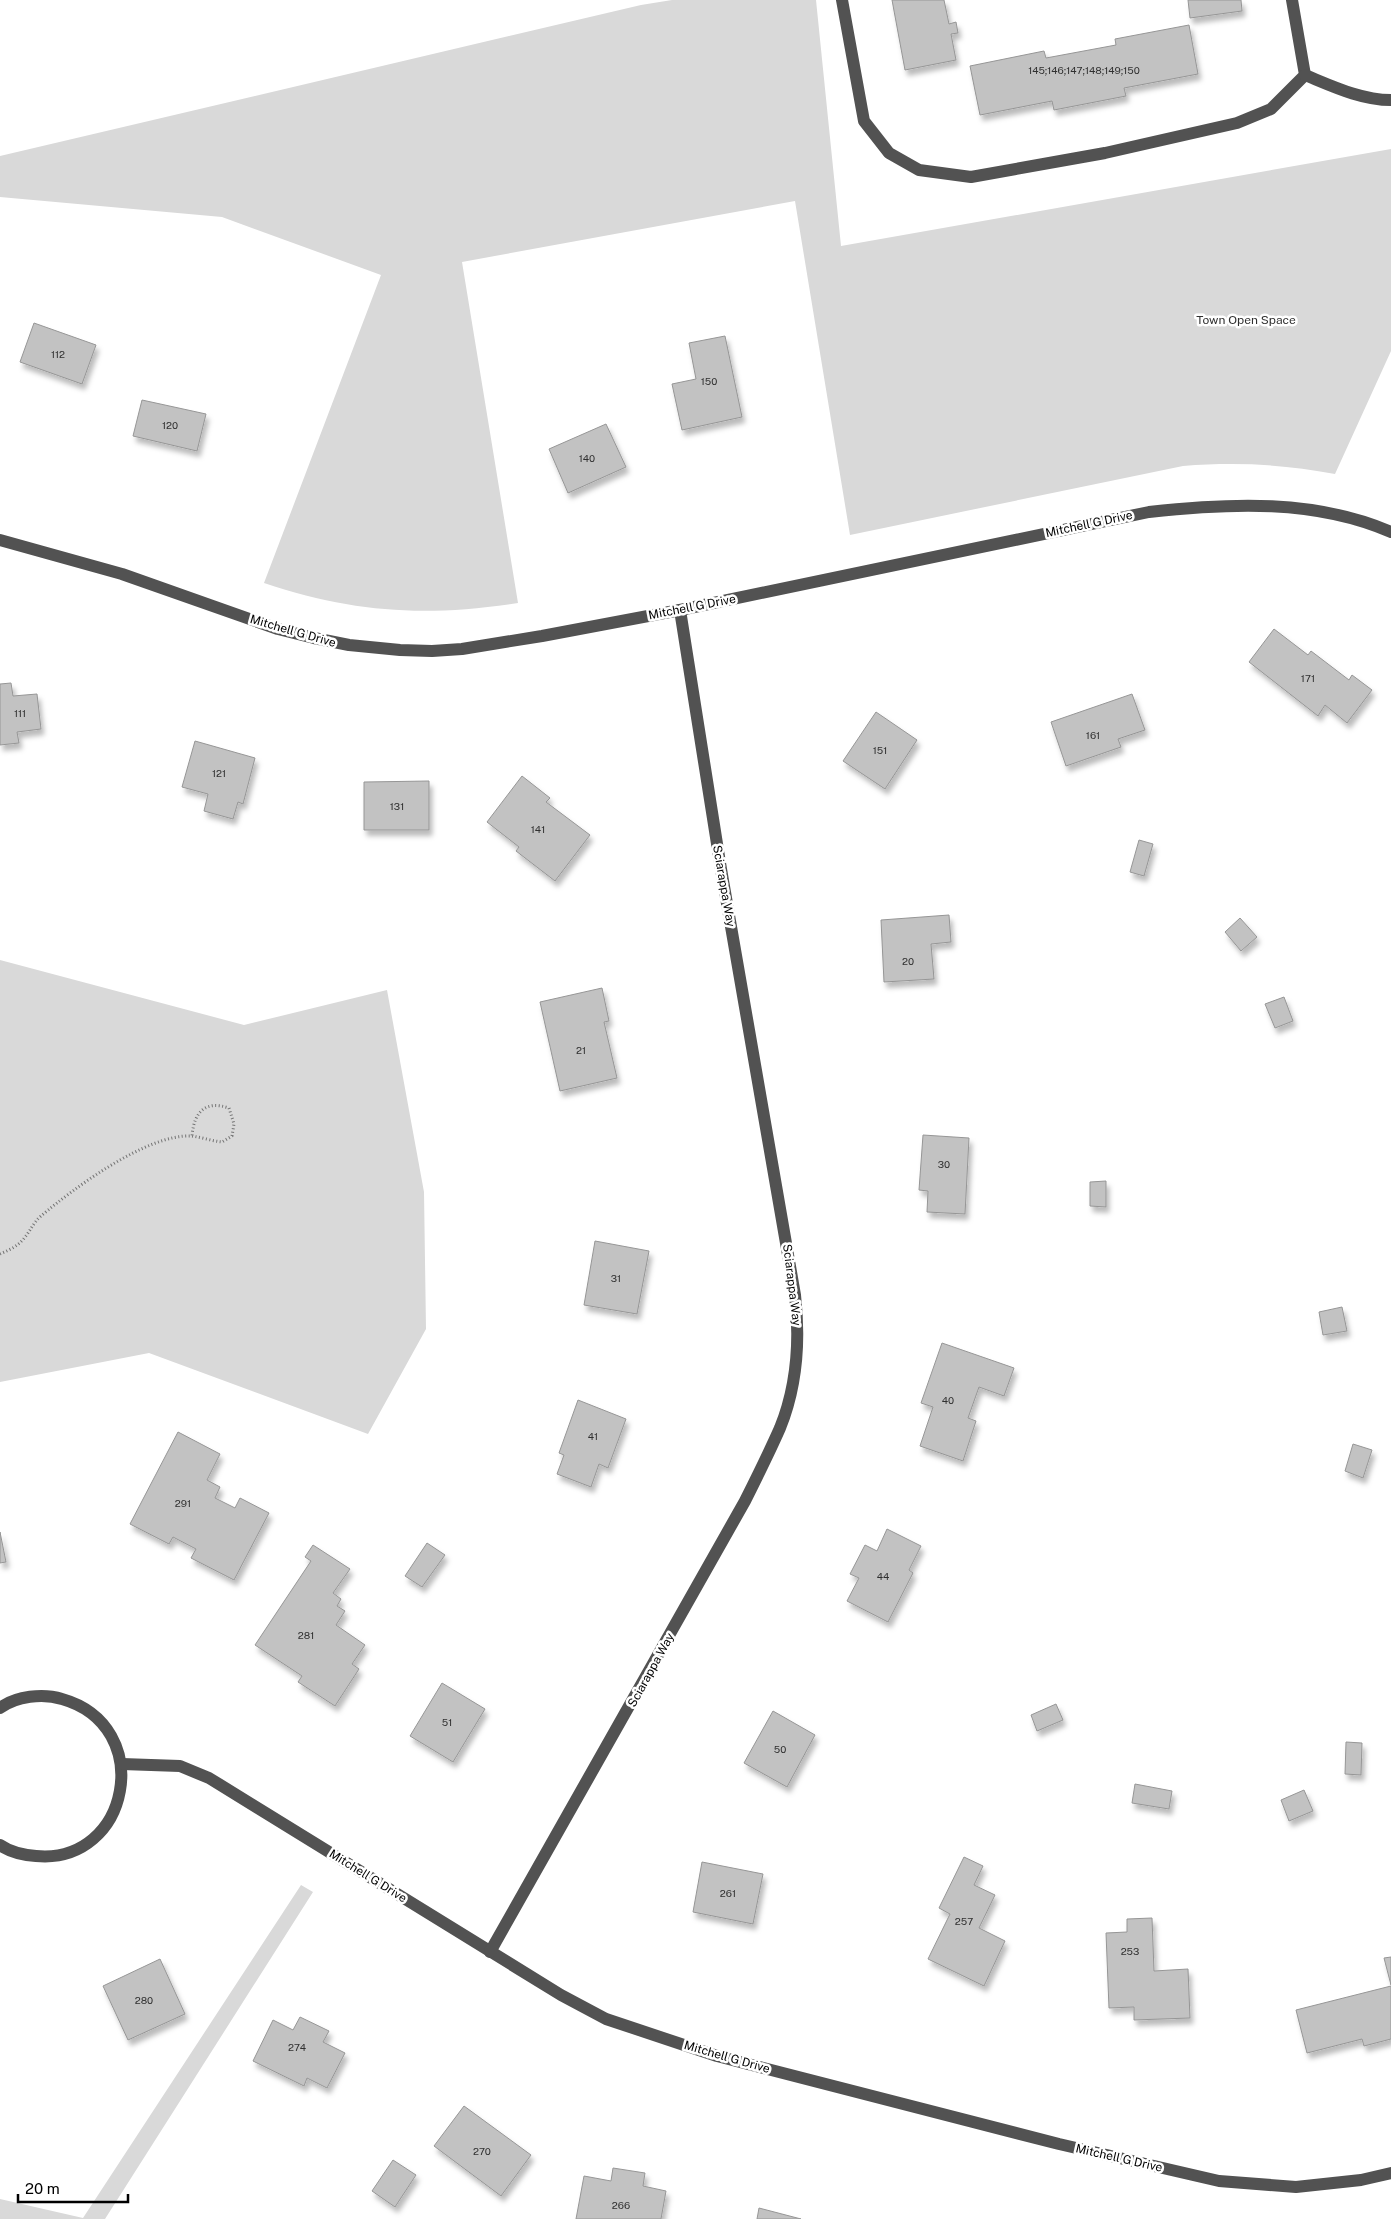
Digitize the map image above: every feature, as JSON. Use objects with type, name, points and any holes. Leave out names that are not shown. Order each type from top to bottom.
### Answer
[{"type":"street","points":[[842,0],[864,121],[889,153],[920,170],[971,177],[1105,153],[1237,123],[1271,109],[1305,75]]},
{"type":"street","points":[[1292,0],[1305,75]]},
{"type":"street","points":[[1305,75],[1351,93],[1381,100],[1391,100]]},
{"type":"street","name":"Mitchell G Drive","points":[[0,540],[122,574],[278,629],[349,646],[400,650],[462,649],[542,636],[680,610],[1150,512],[1223,504],[1281,506],[1351,519],[1391,532]]},
{"type":"street","name":"Sciarappa Way","points":[[490,1952],[745,1501],[780,1427],[789,1400],[794,1375],[797,1348],[795,1295],[719,859],[680,610]]},
{"type":"street","points":[[0,1708],[23,1698],[55,1696],[76,1702],[90,1711],[104,1724],[114,1739],[122,1764],[122,1788],[115,1809],[100,1832],[82,1846],[63,1854],[45,1857],[24,1855],[0,1844]]},
{"type":"street","name":"Mitchell G Drive","points":[[122,1764],[180,1766],[209,1778],[561,1995],[606,2019],[655,2037],[717,2056],[1059,2144],[1219,2181],[1296,2187],[1361,2180],[1391,2173]]},
{"type":"path","points":[[0,1254],[18,1244],[27,1236],[30,1227],[41,1216],[92,1178],[150,1145],[192,1136],[222,1142],[232,1136],[234,1124],[229,1108],[217,1104],[204,1108],[197,1116],[192,1136]]},
{"type":"green space","name":"Town Open Space","points":[[672,0],[816,0],[841,246],[1391,149],[1391,351],[1335,474],[1259,465],[1183,466],[850,535],[795,201],[462,262],[518,603],[452,610],[390,610],[329,601],[264,583],[381,275],[222,217],[0,197],[0,156],[641,5]]},
{"type":"green space","points":[[0,960],[244,1025],[387,990],[424,1192],[426,1329],[368,1434],[149,1353],[0,1382]]},
{"type":"green space","points":[[301,1885],[313,1892],[105,2219],[0,2219],[0,2199],[83,2218]]},
{"type":"building","points":[[892,0],[944,0],[949,24],[956,22],[958,33],[951,34],[956,60],[905,70]]},
{"type":"building","points":[[1188,0],[1241,0],[1242,11],[1190,18]]},
{"type":"building","points":[[1189,25],[1198,74],[1124,88],[1126,96],[1054,110],[1052,101],[980,115],[970,66],[1044,51],[1046,58],[1116,45],[1115,39]]},
{"type":"building","points":[[34,323],[96,345],[82,384],[20,362]]},
{"type":"building","points":[[725,336],[742,417],[682,430],[672,384],[696,379],[689,343]]},
{"type":"building","points":[[142,400],[206,414],[197,451],[133,436]]},
{"type":"building","points":[[606,424],[626,467],[568,493],[549,449]]},
{"type":"building","points":[[1274,629],[1308,655],[1311,651],[1349,680],[1352,675],[1372,690],[1347,723],[1325,705],[1318,716],[1249,662]]},
{"type":"building","points":[[11,683],[13,696],[37,694],[41,729],[17,732],[19,743],[0,745],[0,684]]},
{"type":"building","points":[[1132,694],[1145,730],[1118,739],[1121,747],[1066,766],[1051,722]]},
{"type":"building","points":[[876,712],[917,740],[885,789],[843,761]]},
{"type":"building","points":[[195,741],[255,758],[243,804],[238,802],[233,819],[204,811],[208,794],[182,787]]},
{"type":"building","points":[[522,776],[550,798],[546,802],[590,835],[555,881],[516,851],[519,847],[487,822]]},
{"type":"building","points":[[429,781],[429,830],[364,830],[364,782]]},
{"type":"building","points":[[1139,840],[1153,844],[1144,876],[1130,872]]},
{"type":"building","points":[[949,915],[951,942],[931,944],[934,979],[884,982],[881,920]]},
{"type":"building","points":[[1240,918],[1257,937],[1241,951],[1225,932]]},
{"type":"building","points":[[602,988],[609,1021],[604,1022],[617,1078],[560,1091],[540,1002]]},
{"type":"building","points":[[1284,997],[1293,1021],[1275,1028],[1265,1004]]},
{"type":"building","points":[[923,1135],[969,1138],[965,1214],[927,1212],[928,1191],[919,1190]]},
{"type":"building","points":[[1106,1181],[1106,1207],[1090,1206],[1090,1182]]},
{"type":"building","points":[[595,1241],[649,1251],[637,1314],[584,1305]]},
{"type":"building","points":[[1342,1307],[1347,1331],[1323,1335],[1319,1312]]},
{"type":"building","points":[[942,1343],[1014,1368],[1004,1396],[979,1387],[968,1418],[976,1421],[963,1461],[920,1446],[933,1407],[921,1403]]},
{"type":"building","points":[[578,1400],[626,1419],[608,1468],[599,1464],[591,1487],[557,1474],[564,1455],[559,1453]]},
{"type":"building","points":[[178,1432],[220,1454],[207,1480],[220,1487],[215,1498],[235,1508],[240,1498],[269,1513],[234,1580],[191,1558],[196,1549],[173,1537],[169,1544],[130,1524]]},
{"type":"building","points":[[1353,1444],[1372,1450],[1363,1478],[1345,1471]]},
{"type":"building","points":[[887,1529],[921,1546],[909,1570],[913,1573],[888,1622],[847,1601],[859,1578],[850,1574],[865,1545],[877,1551]]},
{"type":"building","points":[[0,1532],[6,1562],[0,1563]]},
{"type":"building","points":[[427,1543],[445,1555],[422,1587],[405,1576]]},
{"type":"building","points":[[313,1545],[350,1569],[333,1593],[341,1599],[337,1606],[345,1611],[336,1625],[365,1645],[352,1664],[359,1669],[335,1706],[298,1682],[302,1676],[255,1645],[311,1561],[305,1557]]},
{"type":"building","points":[[442,1683],[485,1709],[453,1762],[410,1736]]},
{"type":"building","points":[[1056,1704],[1063,1720],[1037,1731],[1031,1715]]},
{"type":"building","points":[[773,1711],[815,1735],[787,1787],[744,1763]]},
{"type":"building","points":[[1346,1742],[1362,1743],[1361,1775],[1345,1774]]},
{"type":"building","points":[[1135,1784],[1172,1791],[1169,1809],[1132,1803]]},
{"type":"building","points":[[1304,1790],[1313,1811],[1289,1821],[1281,1800]]},
{"type":"building","points":[[964,1857],[983,1866],[974,1885],[995,1895],[979,1928],[1005,1941],[984,1986],[928,1959],[950,1914],[939,1908]]},
{"type":"building","points":[[702,1862],[763,1874],[753,1924],[693,1912]]},
{"type":"building","points":[[1152,1918],[1154,1971],[1188,1969],[1190,2018],[1134,2020],[1134,2007],[1109,2008],[1106,1933],[1127,1932],[1127,1919]]},
{"type":"building","points":[[1391,1957],[1391,1985],[1384,1958]]},
{"type":"building","points":[[160,1959],[185,2014],[128,2040],[103,1986]]},
{"type":"building","points":[[1391,1986],[1391,2039],[1364,2046],[1362,2039],[1307,2053],[1296,2010]]},
{"type":"building","points":[[300,2017],[329,2031],[323,2042],[345,2053],[327,2088],[307,2078],[304,2086],[253,2061],[273,2020],[293,2030]]},
{"type":"building","points":[[464,2106],[531,2155],[501,2196],[434,2146]]},
{"type":"building","points":[[393,2160],[416,2175],[395,2207],[372,2191]]},
{"type":"building","points":[[613,2168],[645,2173],[643,2186],[666,2191],[661,2219],[576,2219],[584,2176],[611,2181]]},
{"type":"building","points":[[759,2208],[801,2219],[757,2219]]}]
